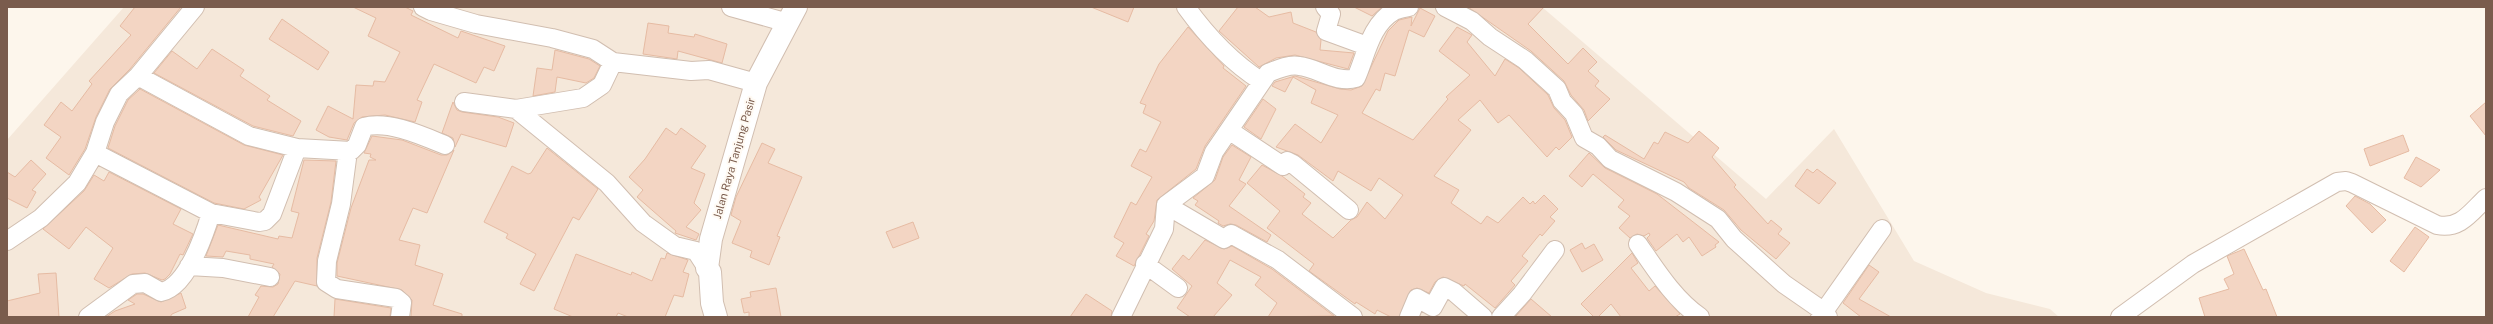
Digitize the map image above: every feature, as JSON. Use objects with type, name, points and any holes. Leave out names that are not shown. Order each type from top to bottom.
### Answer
[{"type":"street","points":[[7,241],[41,218],[77,183],[95,153],[105,122],[119,94],[138,76],[195,7]]},
{"type":"street","points":[[423,7],[431,12],[476,24],[552,38],[586,48],[613,62],[690,71],[709,70],[756,83]]},
{"type":"street","points":[[731,7],[792,15]]},
{"type":"street","points":[[1186,7],[1199,26],[1230,59],[1261,81]]},
{"type":"street","points":[[1325,7],[1331,14],[1326,31],[1367,46]]},
{"type":"street","points":[[1121,317],[1145,264],[1164,229],[1166,205],[1204,176],[1214,152],[1230,131],[1261,81],[1268,73],[1281,67],[1298,65],[1348,81],[1356,78],[1367,46],[1382,21],[1394,11],[1409,7]]},
{"type":"street","points":[[1445,7],[1472,20],[1490,37],[1525,60],[1557,90],[1562,101],[1574,114],[1584,138],[1598,146],[1610,159],[1676,192],[1718,219],[1734,239],[1784,284],[1824,315],[1882,229]]},
{"type":"street","name":"Jalan Raya Tanjung Pasir","points":[[716,317],[712,303],[710,272],[707,268],[711,239],[756,83],[792,15]]},
{"type":"street","points":[[464,102],[516,109],[583,98],[602,85],[613,62]]},
{"type":"street","points":[[138,76],[249,136],[298,148],[348,151],[355,149],[364,128],[374,126],[408,130],[445,145]]},
{"type":"street","points":[[516,109],[607,183],[643,222],[676,246],[696,251],[707,268]]},
{"type":"street","points":[[1230,131],[1283,166],[1288,161],[1293,164],[1348,210]]},
{"type":"street","points":[[95,153],[211,213],[259,222],[265,220],[272,214],[298,148]]},
{"type":"street","points":[[348,151],[342,204],[327,261],[326,282],[337,289],[396,298],[402,303],[400,317]]},
{"type":"street","points":[[2120,317],[2193,264],[2337,182],[2346,180],[2437,225],[2448,227],[2460,222],[2486,198]]},
{"type":"street","points":[[1166,205],[1224,239],[1231,234],[1278,260],[1354,317]]},
{"type":"street","points":[[88,317],[133,284],[145,283],[161,292],[172,288],[196,255],[211,213]]},
{"type":"street","points":[[1638,244],[1670,287],[1688,308],[1700,317]]},
{"type":"street","points":[[1500,317],[1522,294],[1555,250]]},
{"type":"street","points":[[1145,264],[1178,288]]},
{"type":"street","points":[[189,266],[222,268],[270,277]]},
{"type":"street","points":[[1409,317],[1417,298],[1433,307],[1444,287],[1454,292],[1483,317]]},
{"type":"shaded area","points":[[124,7],[1542,7],[1766,199],[1834,129],[1914,261],[1986,293],[2050,309],[2059,317],[7,317],[7,140]]},
{"type":"building","points":[[135,7],[181,7],[130,69],[110,89],[96,117],[85,149],[69,175],[46,158],[61,137],[44,125],[61,102],[72,111],[92,84],[89,81],[131,35],[120,26]]},
{"type":"building","points":[[353,7],[405,7],[413,11],[411,15],[458,38],[461,31],[505,46],[494,71],[484,67],[476,83],[434,64],[417,100],[422,102],[415,122],[385,115],[362,117],[354,123],[347,140],[329,137],[316,130],[328,106],[353,119],[356,85],[373,86],[374,81],[385,82],[400,52],[368,36],[376,18]]},
{"type":"building","points":[[1091,7],[1134,7],[1128,22]]},
{"type":"building","points":[[1238,7],[1255,7],[1269,17],[1291,12],[1293,23],[1316,32],[1321,40],[1320,50],[1354,53],[1348,69],[1295,55],[1276,58],[1259,67],[1219,31]]},
{"type":"building","points":[[1354,7],[1382,7],[1372,16]]},
{"type":"building","points":[[1468,7],[1544,7],[1528,24],[1568,64],[1583,48],[1597,62],[1588,71],[1599,81],[1595,86],[1610,99],[1588,121],[1584,110],[1571,95],[1564,81],[1531,51]]},
{"type":"building","points":[[1420,8],[1435,16],[1424,37],[1409,30],[1395,76],[1385,73],[1380,91],[1376,89],[1362,113],[1413,140],[1448,99],[1446,97],[1470,75],[1439,51],[1457,27],[1472,35],[1467,42],[1495,76],[1505,59],[1519,68],[1548,95],[1554,108],[1565,120],[1572,137],[1559,150],[1556,147],[1547,157],[1509,115],[1498,123],[1480,100],[1458,120],[1471,130],[1434,176],[1459,190],[1451,203],[1481,224],[1487,216],[1498,223],[1523,197],[1530,204],[1533,201],[1535,204],[1544,195],[1558,209],[1550,217],[1555,221],[1542,236],[1540,234],[1522,256],[1528,261],[1511,281],[1515,285],[1495,308],[1465,284],[1464,286],[1443,277],[1435,282],[1429,293],[1417,288],[1411,290],[1399,317],[1391,317],[1377,310],[1375,314],[1356,302],[1355,304],[1309,271],[1314,264],[1267,228],[1280,211],[1247,183],[1262,165],[1282,176],[1305,194],[1303,197],[1311,203],[1302,214],[1333,238],[1351,220],[1357,217],[1367,202],[1385,219],[1403,195],[1379,178],[1371,191],[1338,171],[1333,181],[1298,155],[1276,147],[1295,124],[1321,143],[1338,115],[1311,103],[1316,90],[1293,77],[1285,92],[1272,86],[1275,82],[1295,76],[1340,89],[1351,90],[1362,86],[1388,31],[1399,20],[1412,17],[1411,26]]},
{"type":"building","points":[[282,19],[329,52],[318,70],[269,39]]},
{"type":"building","points":[[648,23],[669,26],[668,33],[694,37],[695,34],[727,44],[722,63],[678,51],[677,59],[643,54]]},
{"type":"building","points":[[1188,27],[1224,66],[1223,68],[1246,86],[1205,146],[1196,169],[1157,200],[1154,221],[1146,234],[1149,236],[1134,266],[1116,256],[1124,243],[1114,237],[1131,202],[1136,205],[1152,177],[1131,166],[1140,149],[1146,152],[1161,122],[1143,113],[1146,105],[1140,103],[1159,64]]},
{"type":"building","points":[[212,49],[244,70],[240,76],[270,96],[267,100],[301,121],[293,136],[253,126],[154,73],[172,51],[197,69]]},
{"type":"building","points":[[555,50],[589,59],[600,66],[594,78],[586,83],[557,77],[555,92],[533,96],[537,68],[552,70]]},
{"type":"building","points":[[140,89],[244,145],[283,155],[259,197],[261,200],[244,209],[214,203],[108,148],[115,126],[128,100]]},
{"type":"building","points":[[1263,99],[1276,109],[1261,139],[1244,127]]},
{"type":"building","points":[[453,102],[457,110],[462,112],[498,117],[514,123],[506,147],[461,134],[455,147],[453,138],[442,133]]},
{"type":"building","points":[[2486,102],[2486,136],[2470,116]]},
{"type":"building","points":[[666,128],[676,135],[681,128],[706,146],[691,168],[705,174],[694,203],[701,210],[686,227],[699,234],[696,240],[675,233],[676,231],[637,197],[643,190],[629,177],[645,159]]},
{"type":"building","points":[[1699,131],[1719,148],[1712,157],[1736,185],[1734,187],[1768,224],[1771,220],[1782,229],[1778,234],[1790,243],[1776,259],[1741,230],[1724,210],[1689,188],[1684,182],[1616,150],[1603,137],[1605,135],[1644,159],[1654,142],[1658,144],[1665,132],[1688,143]]},
{"type":"building","points":[[2403,135],[2409,151],[2370,166],[2364,149]]},
{"type":"building","points":[[372,136],[402,140],[441,155],[447,155],[454,150],[427,213],[413,208],[399,240],[420,245],[415,265],[443,274],[433,305],[462,314],[462,317],[411,317],[412,300],[402,290],[337,276],[337,263],[351,208],[369,160],[376,160],[370,157],[371,154],[364,153]]},
{"type":"building","points":[[762,143],[775,149],[768,163],[802,177],[777,236],[780,237],[769,265],[750,257],[752,251],[732,243],[741,221],[731,215],[736,197]]},
{"type":"building","points":[[1232,145],[1251,157],[1239,180],[1246,184],[1229,206],[1271,235],[1267,242],[1236,225],[1230,224],[1223,226],[1218,223],[1219,221],[1195,205],[1198,201],[1193,198],[1215,180],[1223,157]]},
{"type":"building","points":[[547,148],[598,189],[579,220],[573,217],[534,291],[520,284],[536,254],[506,238],[508,234],[484,222],[512,166],[528,174],[531,173]]},
{"type":"building","points":[[1589,153],[1605,168],[1657,194],[1719,242],[1715,245],[1716,247],[1702,256],[1689,237],[1683,242],[1677,234],[1656,251],[1647,238],[1650,235],[1649,233],[1644,236],[1637,234],[1630,238],[1619,228],[1630,216],[1618,207],[1624,200],[1593,174],[1582,187],[1569,176]]},
{"type":"building","points":[[2416,157],[2440,170],[2421,187],[2404,178]]},
{"type":"building","points":[[31,160],[46,174],[32,190],[36,192],[27,208],[7,198],[7,172],[15,177]]},
{"type":"building","points":[[304,160],[336,161],[331,202],[317,258],[317,286],[295,281],[273,317],[248,317],[259,297],[255,295],[261,286],[273,287],[278,284],[280,274],[272,267],[274,264],[250,259],[250,255],[226,251],[223,257],[206,256],[218,225],[278,239],[279,236],[292,238],[299,213],[291,211]]},
{"type":"building","points":[[1807,169],[1813,173],[1817,169],[1836,183],[1819,204],[1795,186]]},
{"type":"building","points":[[109,172],[181,209],[173,224],[193,234],[183,255],[180,254],[170,274],[165,279],[162,280],[145,273],[132,274],[109,288],[94,279],[113,248],[86,227],[69,249],[43,229],[84,191],[94,175],[104,181]]},
{"type":"building","points":[[2355,196],[2370,204],[2386,220],[2372,233],[2346,206]]},
{"type":"building","points":[[913,222],[919,238],[893,248],[886,232]]},
{"type":"building","points":[[2415,227],[2429,237],[2404,272],[2390,261]]},
{"type":"building","points":[[1205,240],[1224,249],[1232,246],[1272,269],[1334,316],[1268,317],[1277,303],[1255,285],[1261,277],[1230,260],[1217,283],[1232,295],[1213,317],[1190,317],[1177,308],[1192,286],[1172,269],[1183,255],[1189,260]]},
{"type":"building","points":[[1582,243],[1585,249],[1594,244],[1603,260],[1582,272],[1570,250]]},
{"type":"building","points":[[2244,249],[2263,290],[2266,289],[2277,317],[2205,317],[2199,298],[2229,289],[2224,279],[2234,274],[2227,256]]},
{"type":"building","points":[[667,253],[688,260],[683,272],[689,274],[683,297],[674,295],[665,317],[628,317],[618,313],[616,317],[573,317],[554,309],[576,254],[631,275],[632,272],[652,281],[661,258],[665,259]]},
{"type":"building","points":[[1632,253],[1638,263],[1631,268],[1649,291],[1655,286],[1680,314],[1675,317],[1621,317],[1611,304],[1598,317],[1594,317],[1581,304]]},
{"type":"building","points":[[1869,265],[1879,272],[1859,299],[1891,317],[1861,317],[1843,303]]},
{"type":"building","points":[[56,273],[59,317],[7,317],[7,301],[40,293],[38,274]]},
{"type":"building","points":[[776,288],[781,317],[749,317],[749,312],[744,313],[741,299],[751,297],[750,292]]},
{"type":"building","points":[[181,293],[186,308],[172,314],[170,317],[106,317],[115,311],[135,304],[128,300],[137,294],[143,294],[161,302]]},
{"type":"building","points":[[1086,294],[1112,311],[1111,317],[1070,317]]},
{"type":"building","points":[[335,299],[391,308],[390,317],[334,317]]},
{"type":"building","points":[[1531,299],[1552,317],[1515,317]]}]
